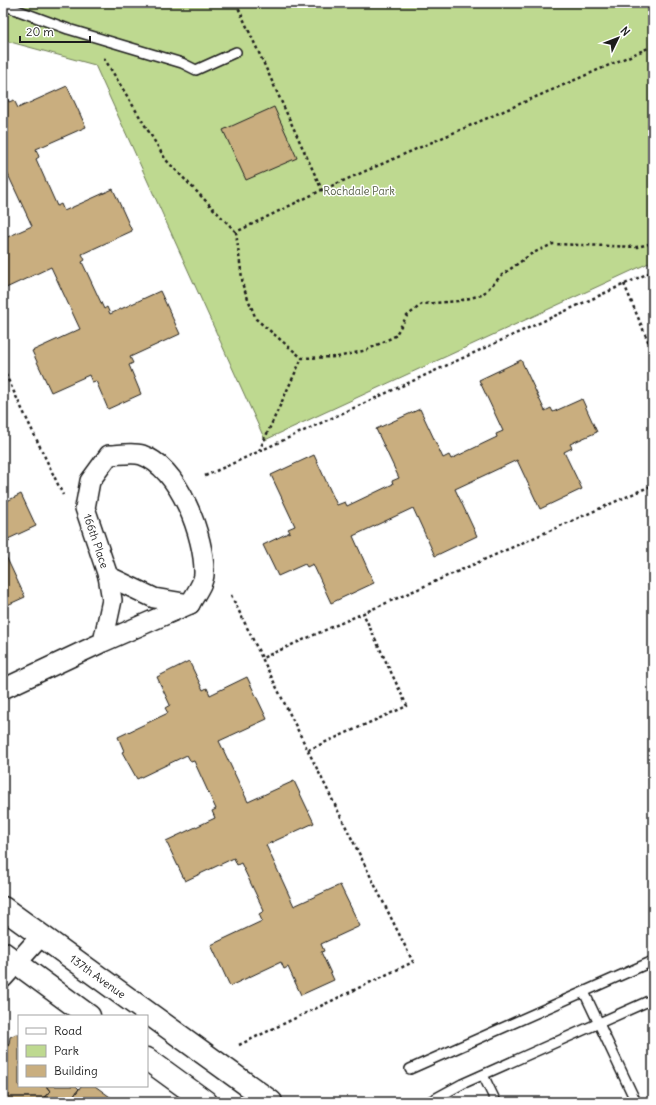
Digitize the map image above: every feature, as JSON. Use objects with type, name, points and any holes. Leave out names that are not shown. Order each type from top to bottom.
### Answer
[{"type":"street","name":"166th Place","points":[[103,642],[112,600],[108,576],[85,508],[90,481],[109,455],[141,455],[160,465],[184,498],[201,544],[204,576],[190,604],[154,598],[108,576]]},
{"type":"street","points":[[3,689],[103,642],[190,604]]},
{"type":"street","name":"137th Avenue","points":[[3,908],[148,1015]]},
{"type":"street","points":[[41,936],[7,965],[87,1015]]},
{"type":"street","name":"137th Avenue","points":[[148,1015],[261,1099]]},
{"type":"street","points":[[148,1060],[206,1102]]},
{"type":"lane","points":[[3,5],[68,29],[182,63],[196,70],[236,52]]},
{"type":"lane","points":[[410,1069],[653,961]]},
{"type":"lane","points":[[584,992],[600,1023],[636,1102]]},
{"type":"lane","points":[[429,1102],[483,1075],[653,999]]},
{"type":"lane","points":[[483,1075],[496,1102]]},
{"type":"path","points":[[236,3],[322,190]]},
{"type":"path","points":[[236,232],[322,190],[653,46]]},
{"type":"path","points":[[103,56],[166,160],[236,232],[243,286],[256,319],[302,358],[338,357],[368,350],[395,336],[407,316],[422,304],[458,301],[482,295],[502,275],[530,254],[553,244],[636,247],[653,243]]},
{"type":"path","points":[[205,476],[653,271]]},
{"type":"path","points":[[624,284],[653,353]]},
{"type":"path","points":[[259,451],[302,358]]},
{"type":"path","points":[[3,369],[63,495]]},
{"type":"path","points":[[262,658],[653,485]]},
{"type":"path","points":[[230,595],[413,962],[239,1045]]},
{"type":"path","points":[[308,750],[407,706],[362,613]]},
{"type":"green space","name":"Rochdale Park","points":[[3,3],[653,3],[653,261],[265,440],[95,65],[3,40]]},
{"type":"building","points":[[67,86],[86,127],[36,149],[39,157],[36,159],[57,206],[61,204],[64,211],[113,189],[132,231],[82,254],[85,260],[82,262],[104,309],[107,307],[110,314],[160,291],[180,334],[130,357],[133,363],[129,365],[141,394],[108,409],[96,381],[92,382],[89,375],[51,392],[32,351],[80,329],[51,267],[4,289],[3,287],[3,239],[32,226],[3,164],[3,89],[9,102],[14,100],[18,108]]},
{"type":"building","points":[[274,107],[297,158],[246,180],[223,130]]},
{"type":"building","points":[[521,360],[545,411],[551,408],[553,412],[582,399],[597,432],[570,444],[572,448],[564,452],[582,489],[540,509],[517,460],[455,489],[477,536],[435,556],[413,508],[353,536],[374,583],[331,603],[313,564],[307,567],[305,564],[278,576],[263,545],[290,532],[288,529],[295,526],[271,475],[314,455],[337,505],[345,502],[347,506],[393,484],[392,481],[399,478],[376,429],[420,409],[443,458],[449,455],[451,459],[497,437],[496,434],[503,431],[479,380]]},
{"type":"building","points":[[21,494],[36,526],[8,539],[10,541],[3,545],[3,503]]},
{"type":"building","points":[[3,550],[25,597],[3,607]]},
{"type":"building","points":[[189,661],[203,690],[207,688],[210,695],[247,677],[267,719],[219,741],[248,802],[294,781],[314,823],[266,845],[294,906],[340,885],[360,926],[321,944],[324,951],[321,952],[334,980],[301,995],[288,967],[284,969],[281,962],[230,986],[211,945],[262,921],[259,914],[264,911],[241,863],[237,865],[234,858],[185,881],[166,841],[215,818],[212,811],[216,809],[194,761],[191,762],[187,755],[137,779],[122,752],[124,751],[118,737],[168,713],[165,708],[170,705],[157,677]]},
{"type":"building","points":[[16,1034],[18,1035],[18,1087],[47,1087],[50,1091],[40,1102],[3,1102],[3,1048],[5,1049],[9,1044],[10,1037]]},
{"type":"building","points":[[47,1087],[77,1087],[79,1089],[69,1102],[40,1102],[50,1091]]},
{"type":"building","points":[[80,1087],[96,1087],[117,1102],[74,1102],[71,1100]]}]
